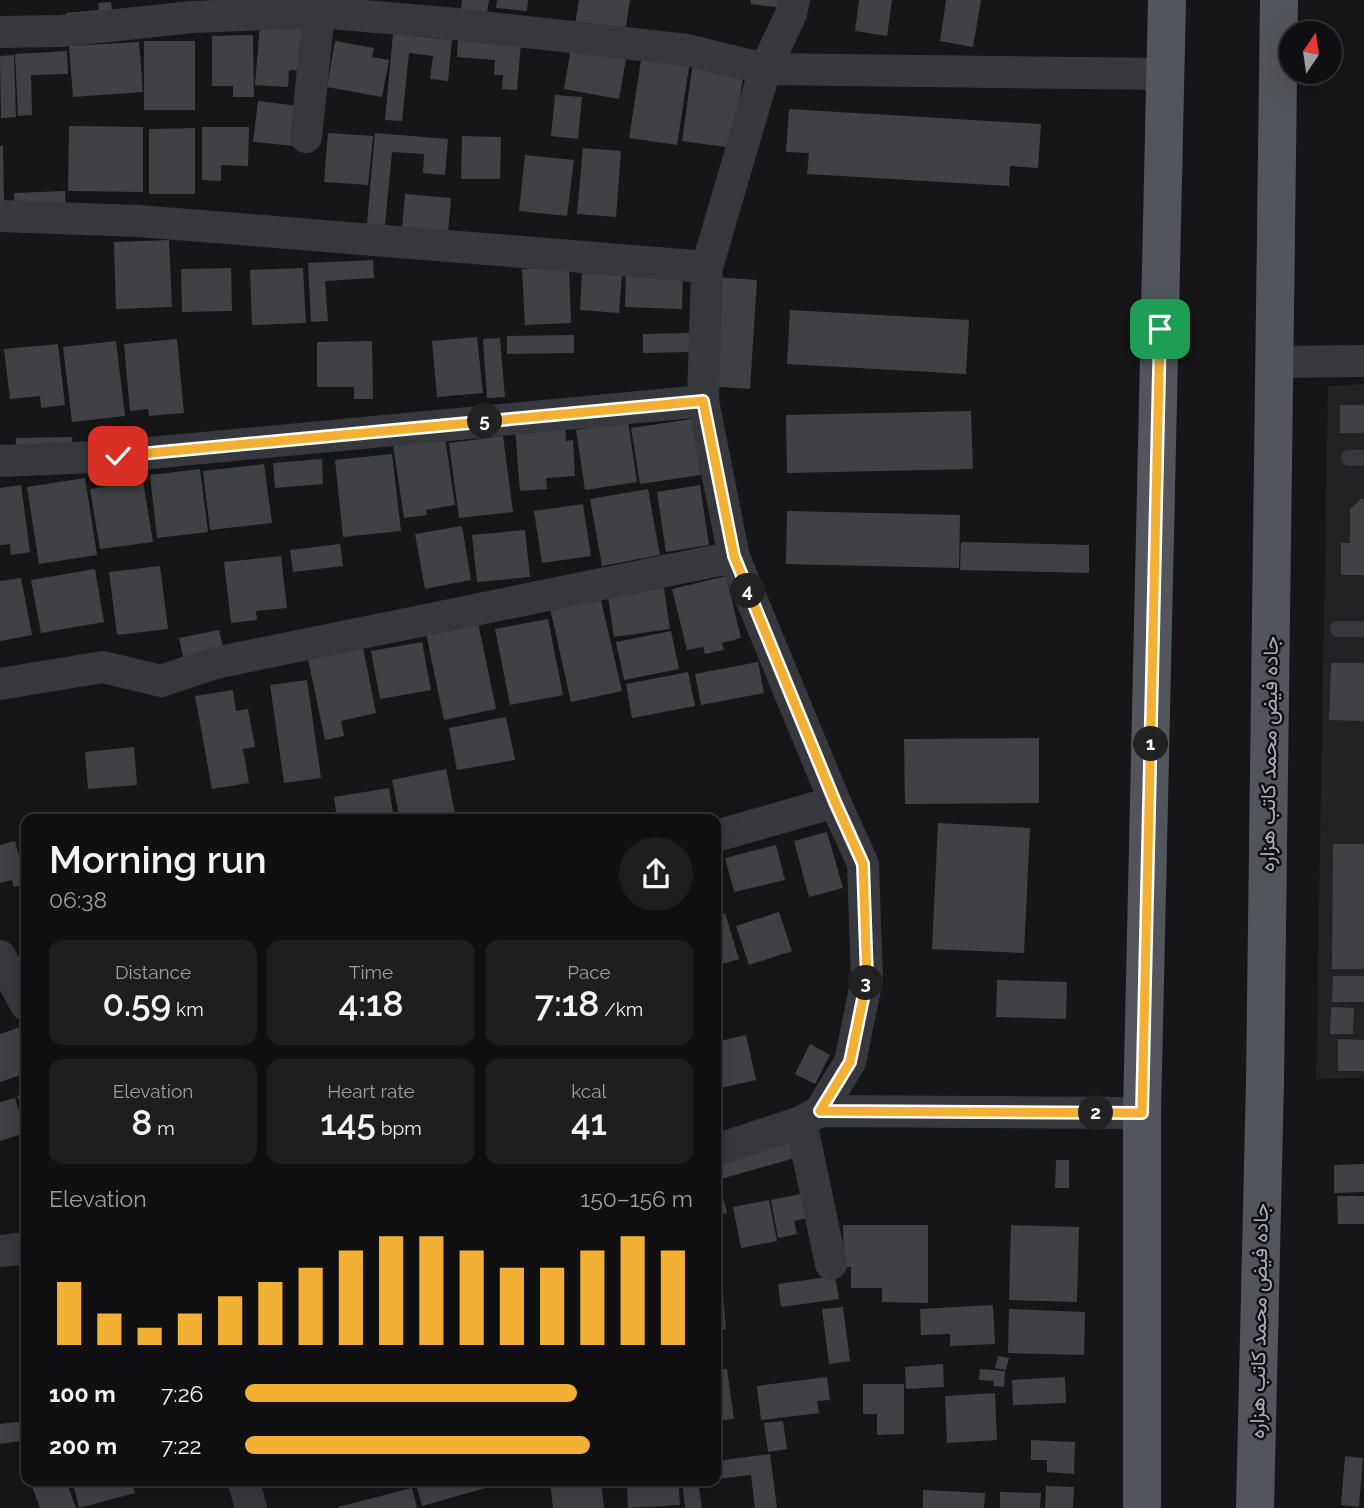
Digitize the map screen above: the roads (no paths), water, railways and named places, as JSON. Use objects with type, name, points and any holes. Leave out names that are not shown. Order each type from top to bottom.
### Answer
[{"type":"main road","points":[[1142,1508],[1142,1113],[1167,0]]},
{"type":"main road","name":"جاده فیض محمد کاتب هزاره","points":[[1255,1508],[1265,1081],[1279,0]]},
{"type":"street","points":[[793,0],[791,14],[765,69],[707,267],[703,401],[734,556],[863,864],[867,979],[850,1062],[810,1116],[831,1264]]},
{"type":"street","points":[[0,32],[62,31],[192,17],[447,11],[687,50],[765,69],[1165,74]]},
{"type":"street","points":[[306,136],[319,12]]},
{"type":"street","points":[[0,216],[139,221],[707,267]]},
{"type":"street","points":[[1274,362],[1364,361]]},
{"type":"street","points":[[0,461],[118,456],[703,401]]},
{"type":"street","points":[[0,684],[103,667],[161,681],[215,663],[734,556]]},
{"type":"street","points":[[721,835],[835,802]]},
{"type":"street","points":[[12,966],[21,990]]},
{"type":"street","points":[[721,1148],[810,1116],[1142,1113]]},
{"type":"street","points":[[0,1251],[21,1249]]},
{"type":"lane","points":[[1338,629],[1364,629]]}]
